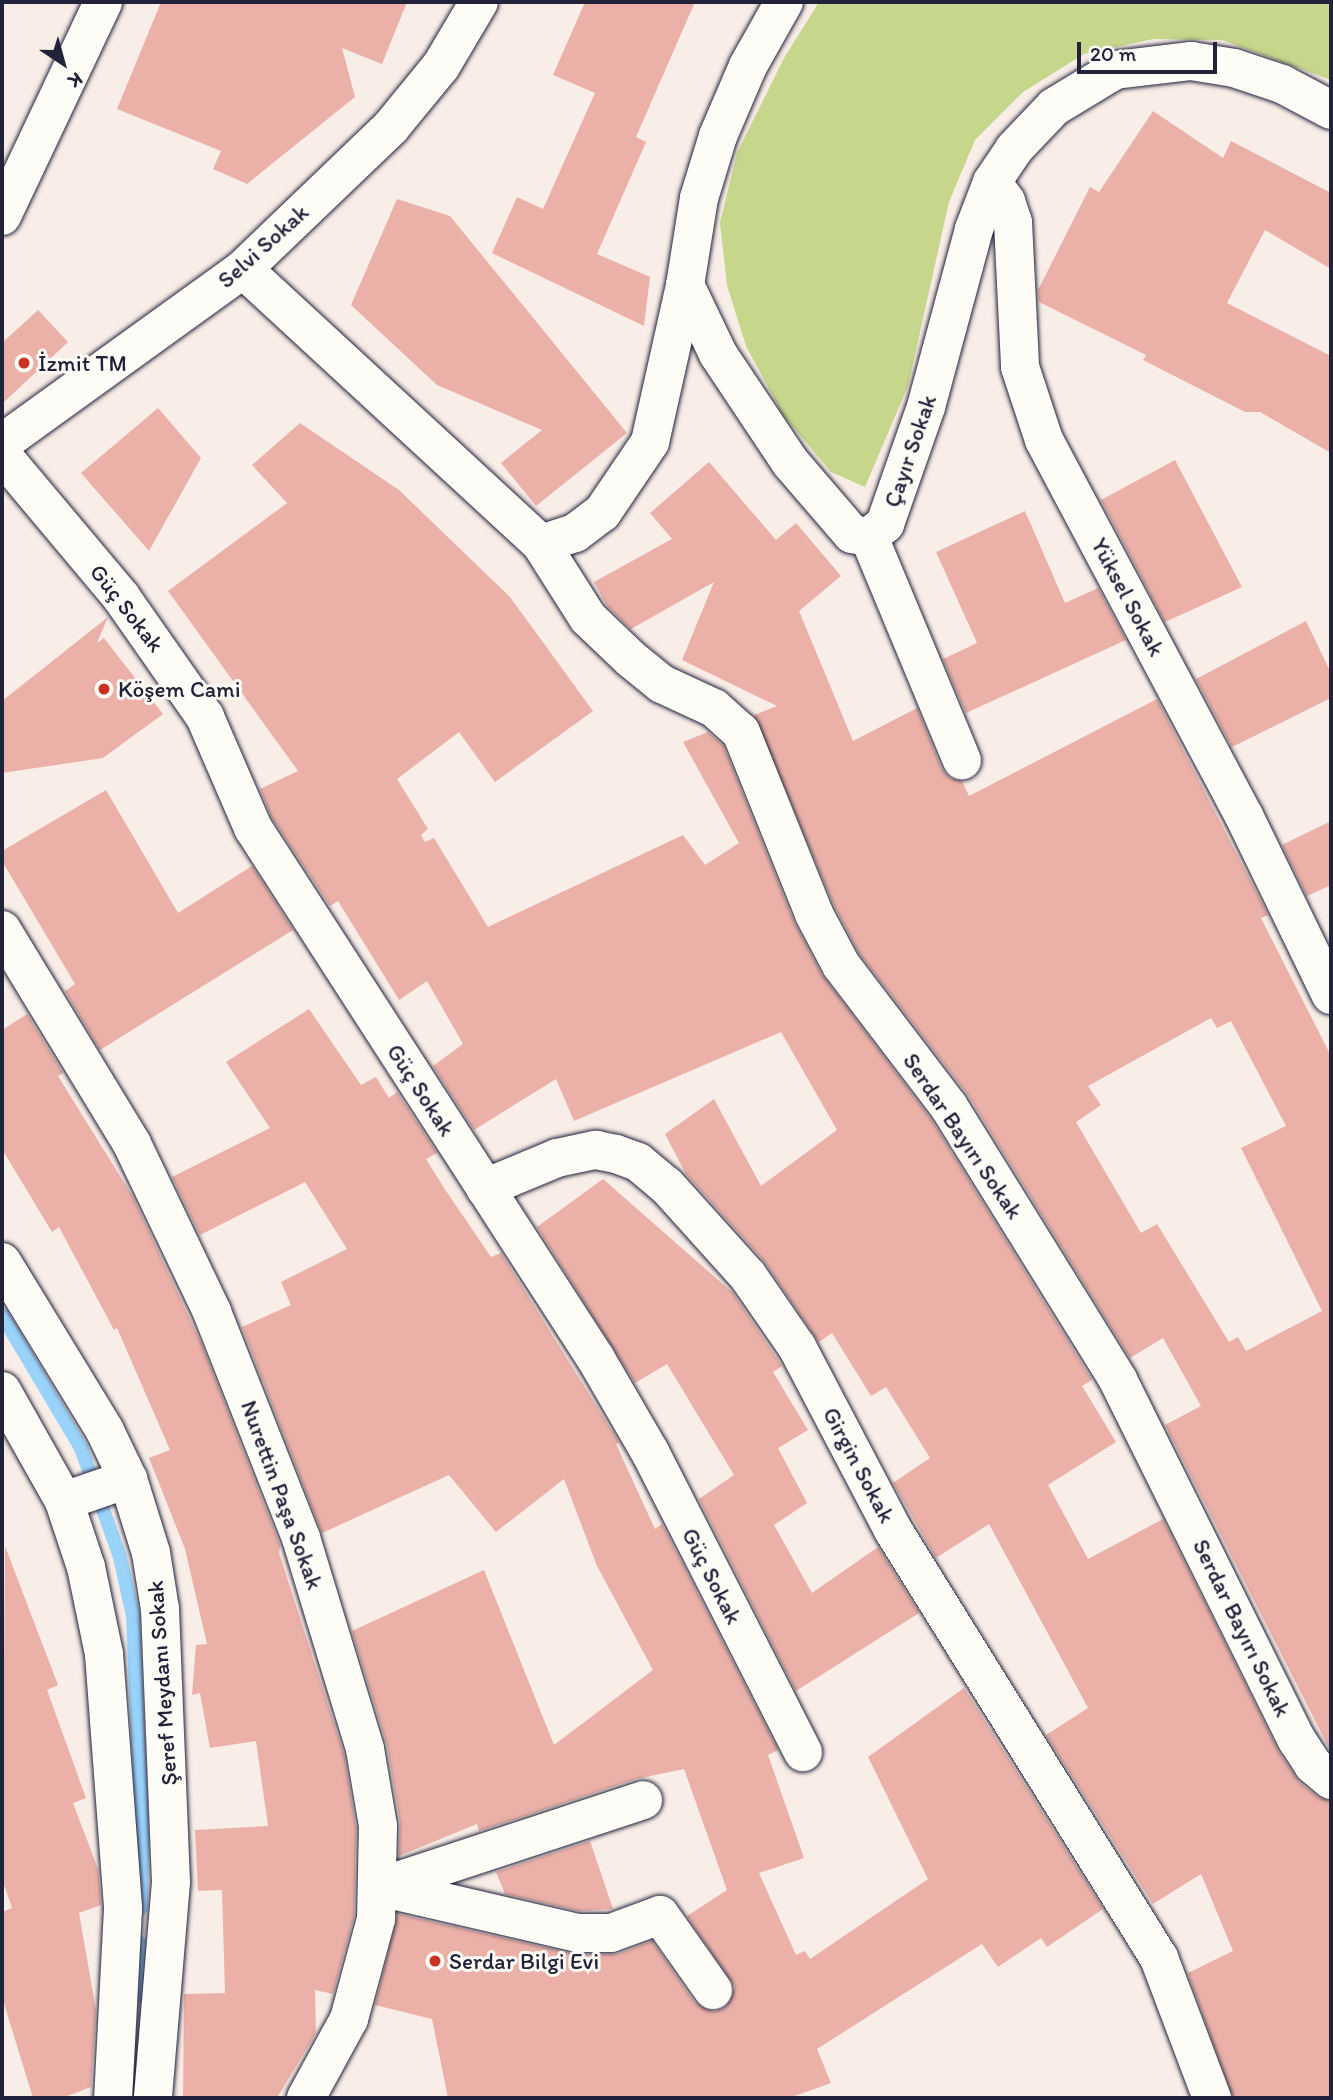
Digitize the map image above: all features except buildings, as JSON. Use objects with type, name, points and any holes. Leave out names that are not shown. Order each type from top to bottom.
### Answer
[{"type":"main road","name":"Selvi Sokak","points":[[2,443],[243,269],[391,127],[441,66],[479,2]]},
{"type":"main road","points":[[541,544],[575,533],[602,513],[650,442],[685,285],[699,198],[718,136],[748,66],[784,2]]},
{"type":"main road","points":[[2,216],[99,8]]},
{"type":"main road","name":"Çayır Sokak","points":[[869,537],[885,524],[900,485],[962,286],[974,229],[992,181],[1014,149],[1055,107],[1115,70],[1145,64],[1191,61],[1234,68],[1282,84],[1331,110]]},
{"type":"main road","name":"Yüksel Sokak","points":[[992,181],[1006,201],[1013,222],[1020,367],[1044,440],[1244,816],[1331,995]]},
{"type":"main road","name":"Serdar Bayırı Sokak","points":[[243,269],[541,544],[588,618],[631,659],[662,684],[714,708],[741,732],[814,914],[841,965],[949,1107],[1118,1380],[1297,1740],[1313,1765],[1331,1780]]},
{"type":"main road","points":[[685,285],[718,354],[790,462],[852,534],[869,537],[962,760]]},
{"type":"main road","name":"Güç Sokak","points":[[2,454],[121,597],[172,667],[219,743],[253,828],[596,1359],[650,1452],[803,1752]]},
{"type":"main road","name":"Nurettin Paşa Sokak","points":[[2,930],[132,1144],[212,1312],[301,1538],[365,1749],[379,1826],[376,1919],[349,2019],[306,2098]]},
{"type":"main road","name":"Girgin Sokak","points":[[485,1188],[557,1158],[596,1150],[616,1154],[638,1163],[667,1186],[724,1247],[797,1347],[893,1530],[1160,1958],[1212,2098]]},
{"type":"main road","name":"Şeref Meydanı Sokak","points":[[2,1262],[81,1388],[126,1480],[151,1553],[160,1609],[171,1798],[172,1882],[153,2098]]},
{"type":"main road","points":[[2,1391],[66,1500],[86,1567],[104,1654],[123,1909],[113,2098]]},
{"type":"main road","points":[[66,1500],[126,1480]]},
{"type":"main road","points":[[379,1887],[643,1800]]},
{"type":"main road","points":[[379,1887],[578,1933],[611,1933],[660,1915],[713,1990]]},
{"type":"green space","points":[[819,2],[1331,2],[1331,80],[1222,40],[1153,39],[1084,54],[1023,92],[975,140],[949,202],[908,386],[865,487],[831,472],[783,415],[746,346],[727,285],[720,223],[737,153],[784,58]]},
{"type":"waterway","points":[[2,1315],[81,1448],[120,1557],[133,1616],[142,1834],[141,1908]]},
{"type":"waterway","points":[[137,1996],[140,1943]]},
{"type":"place","name":"İzmit TM","points":[[24,363]]},
{"type":"place","name":"Köşem Cami","points":[[104,689]]},
{"type":"place","name":"Serdar Bilgi Evi","points":[[435,1961]]}]
